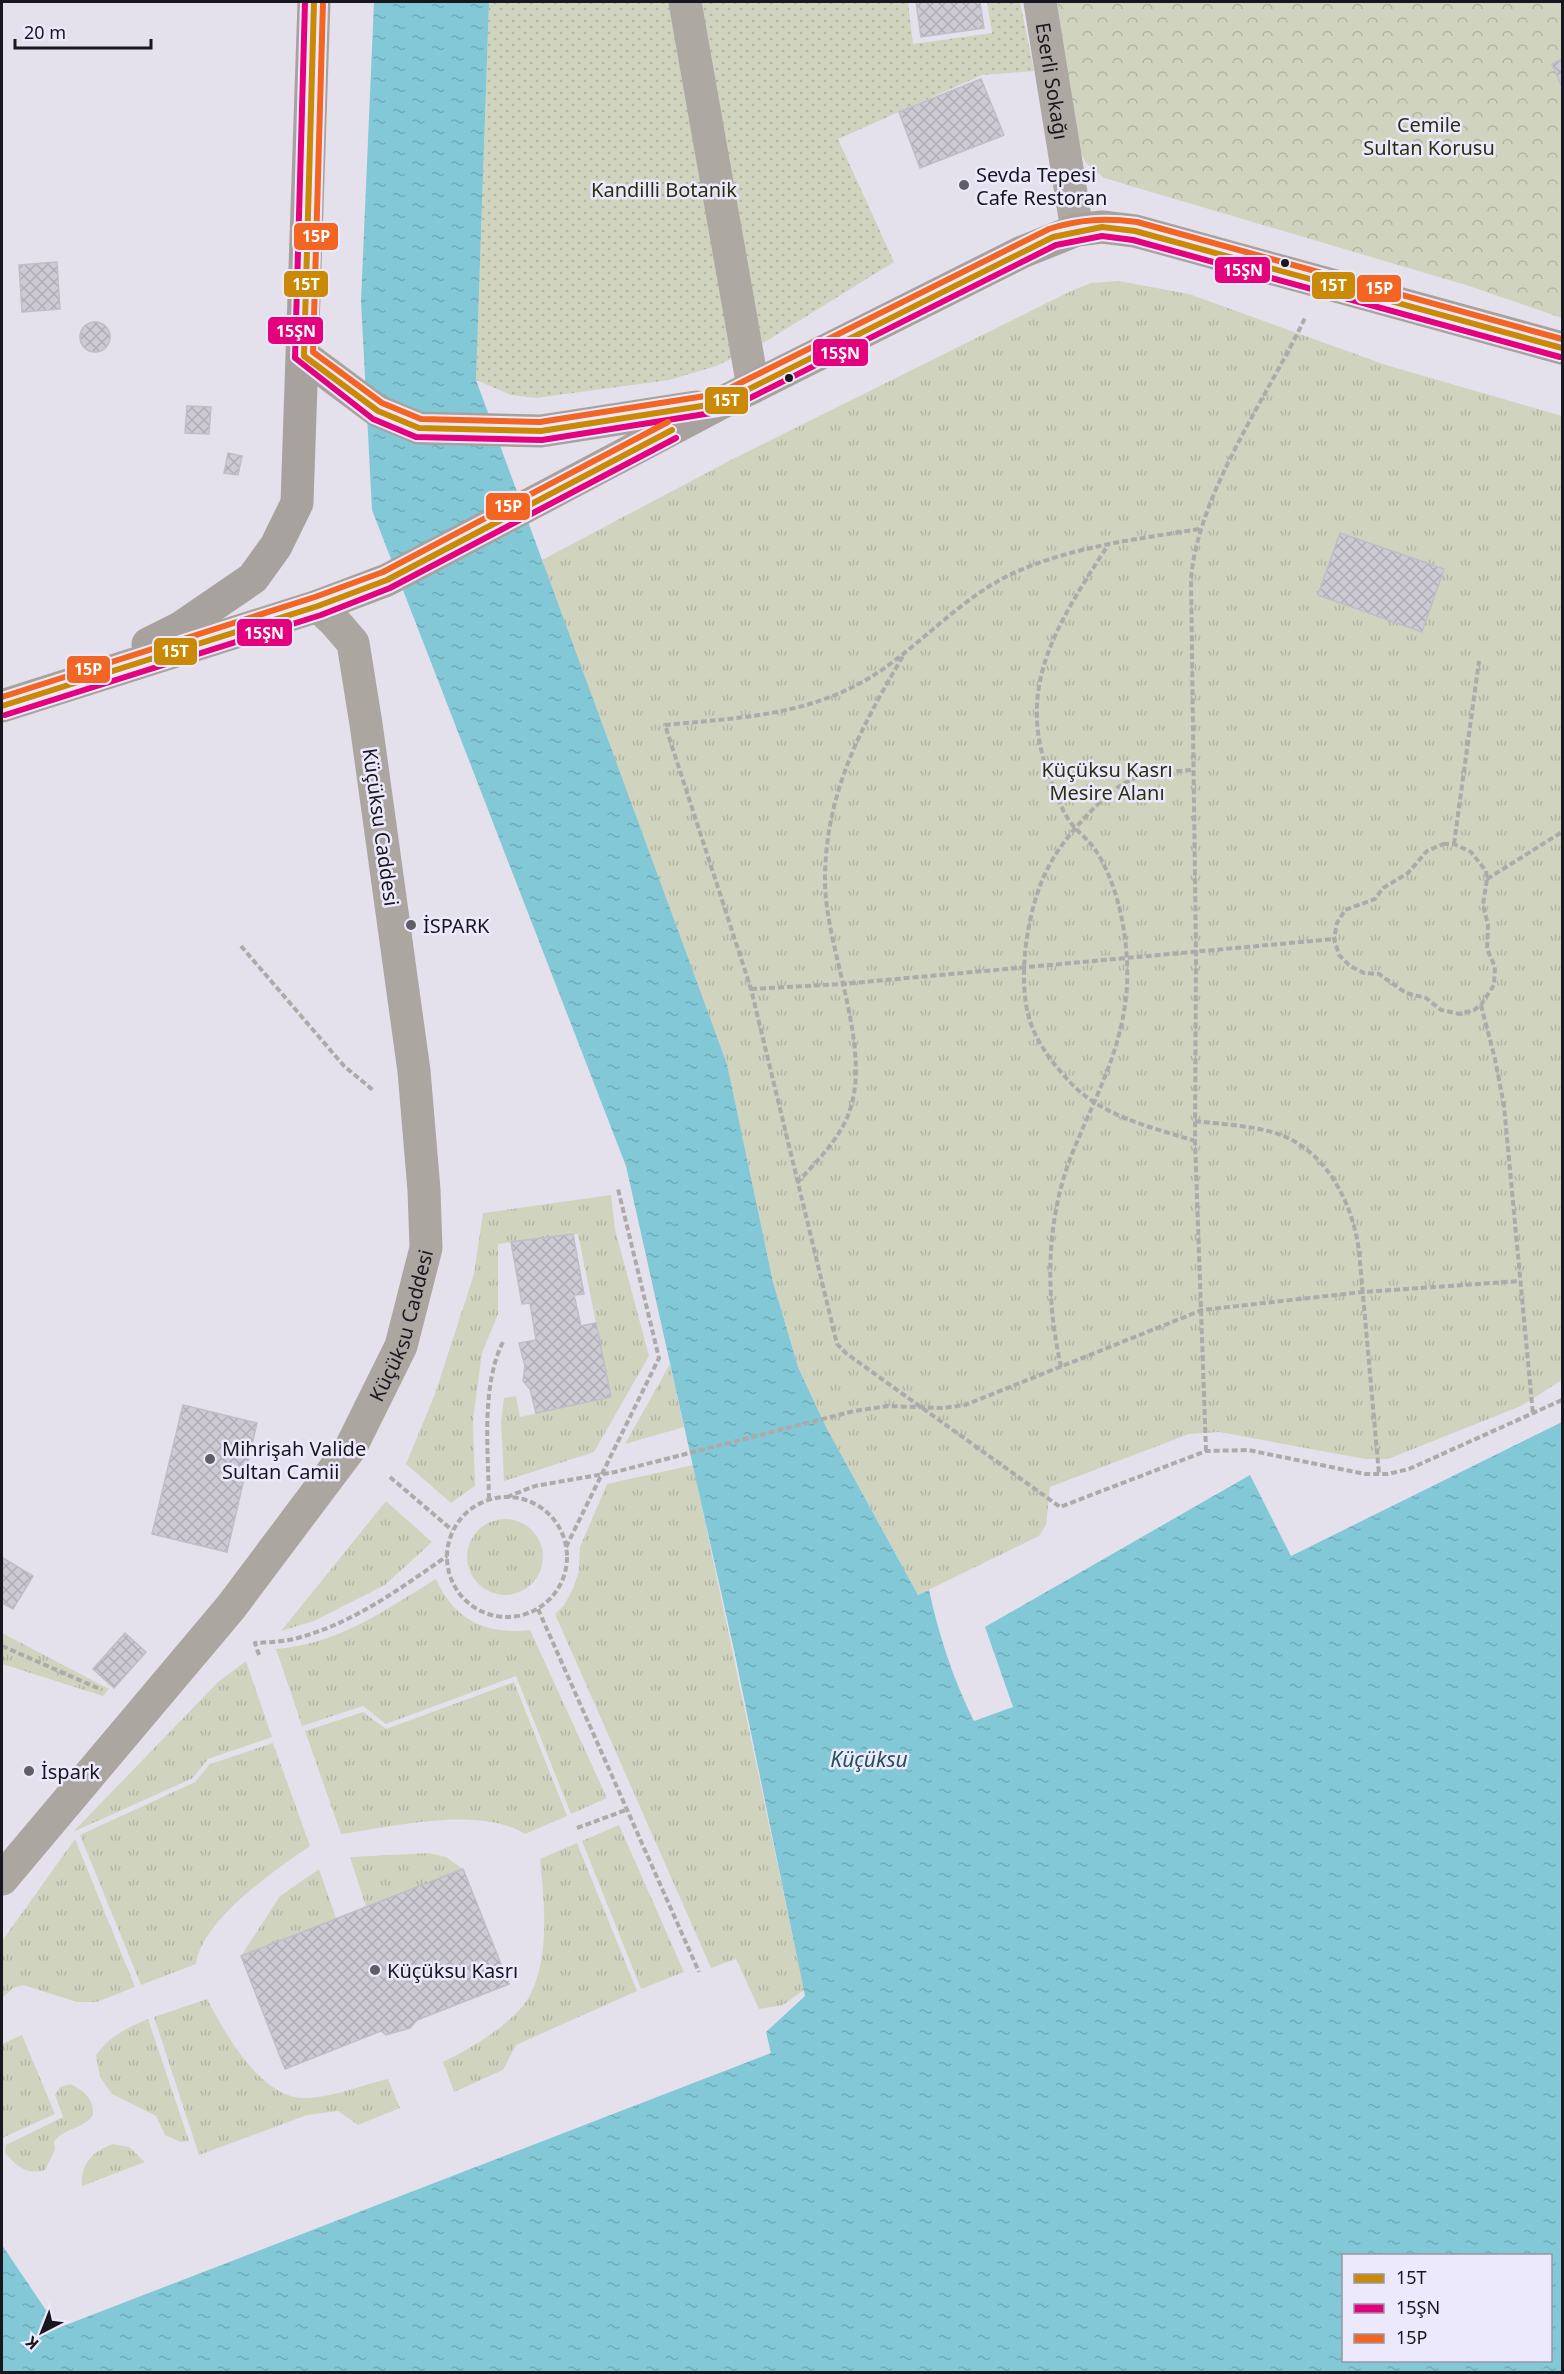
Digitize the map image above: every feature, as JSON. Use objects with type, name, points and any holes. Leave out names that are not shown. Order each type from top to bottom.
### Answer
[{"type":"main road","points":[[40,695],[180,628],[253,578],[276,546],[297,502],[304,356],[314,2]]},
{"type":"main road","points":[[2,706],[318,606],[387,580],[721,403],[1022,252],[1077,230],[1102,227],[1135,231],[1563,348]]},
{"type":"main road","points":[[304,356],[378,411],[419,428],[541,431],[721,403]]},
{"type":"street","points":[[686,2],[753,387]]},
{"type":"street","name":"Eserli Sokağı","points":[[1040,2],[1077,230]]},
{"type":"street","name":"Küçüksu Caddesi","points":[[2,1879],[231,1607],[351,1447],[400,1346],[426,1248],[424,1190],[412,1059],[368,735],[353,643],[318,606]]},
{"type":"path","points":[[1206,1451],[1195,1141],[1196,953],[1191,770],[1193,551],[1199,529],[1323,282]]},
{"type":"path","points":[[1199,529],[1077,551],[1017,571],[990,586],[905,653],[858,685],[798,709],[665,725],[751,989],[837,1344],[847,1354],[1060,1508],[1206,1451],[1248,1450],[1346,1471],[1379,1474],[1424,1464],[1563,1400]]},
{"type":"path","points":[[1060,1367],[1050,1306],[1050,1252],[1054,1224],[1069,1162],[1104,1083],[1119,1040],[1127,985],[1127,956],[1113,886],[1095,848],[1075,828],[1062,809],[1046,766],[1040,744],[1037,697],[1046,655],[1057,630],[1109,544]]},
{"type":"path","points":[[798,1183],[845,1124],[852,1105],[855,1071],[825,883],[832,812],[846,763],[905,653]]},
{"type":"path","points":[[1454,844],[1479,661]]},
{"type":"path","points":[[1191,770],[1137,777],[1112,792],[1075,828],[1059,849],[1040,884],[1024,966],[1029,1020],[1045,1053],[1070,1083],[1095,1102],[1152,1128],[1195,1141]]},
{"type":"path","points":[[1487,879],[1563,832]]},
{"type":"path","points":[[1443,844],[1454,844],[1465,847],[1479,859],[1487,879],[1483,904],[1488,925],[1487,949],[1496,976],[1490,995],[1481,1005],[1474,1011],[1460,1014],[1441,1010],[1426,998],[1406,993],[1379,974],[1364,973],[1350,966],[1339,956],[1334,939],[1336,923],[1346,910],[1354,904],[1375,899],[1383,888],[1408,873],[1427,851],[1443,844]]},
{"type":"path","points":[[751,989],[842,984],[1127,956],[1196,953],[1334,939]]},
{"type":"path","points":[[241,946],[344,1066],[380,1096]]},
{"type":"path","points":[[1481,1005],[1504,1106],[1533,1415]]},
{"type":"path","points":[[1195,1121],[1269,1131],[1287,1137],[1317,1160],[1330,1174],[1352,1213],[1359,1251],[1379,1474]]},
{"type":"path","points":[[566,1547],[659,1358],[618,1189]]},
{"type":"path","points":[[507,1497],[535,1486],[615,1472],[854,1411],[888,1406],[923,1408],[965,1405],[1202,1310],[1363,1292],[1520,1281]]},
{"type":"path","points":[[489,1499],[488,1420],[494,1358],[504,1340]]},
{"type":"path","points":[[390,1477],[453,1530]]},
{"type":"path","points":[[523,1498],[539,1506],[561,1531],[566,1547],[567,1565],[561,1582],[551,1597],[538,1609],[520,1616],[502,1617],[484,1613],[468,1603],[456,1589],[448,1572],[447,1556],[453,1530],[474,1506],[489,1499],[523,1498]]},
{"type":"path","points":[[260,1655],[255,1643],[299,1638],[350,1618],[411,1582],[447,1556]]},
{"type":"path","points":[[538,1609],[699,1972]]},
{"type":"path","points":[[2,1646],[102,1690]]},
{"type":"path","points":[[577,1828],[626,1810]]},
{"type":"green space","name":"Kandilli Botanik","points":[[489,2],[908,2],[913,44],[992,33],[987,2],[1020,2],[1034,71],[982,75],[838,139],[894,262],[760,345],[716,366],[669,380],[536,398],[511,395],[476,380]]},
{"type":"green space","name":"Cemile Sultan Korusu","points":[[1057,2],[1562,2],[1562,318],[1469,286],[1104,178],[1086,163],[1077,145]]},
{"type":"green space","name":"Küçüksu Kasrı Mesire Alanı","points":[[1119,281],[1189,294],[1386,365],[1562,416],[1562,1380],[1521,1406],[1388,1459],[1365,1459],[1219,1432],[1189,1434],[1050,1487],[1046,1525],[1039,1536],[918,1595],[826,1427],[798,1367],[773,1282],[727,1064],[540,561],[731,460],[1071,291],[1091,283]]},
{"type":"green space","points":[[611,1195],[615,1229],[649,1356],[594,1452],[504,1481],[501,1422],[504,1398],[516,1396],[520,1417],[611,1397],[578,1234],[498,1244],[498,1314],[482,1353],[473,1420],[475,1486],[451,1503],[406,1464],[435,1394],[474,1274],[483,1213]]},
{"type":"green space","points":[[670,1364],[684,1427],[625,1444]]},
{"type":"green space","points":[[693,1465],[804,1990],[783,2005],[759,2009],[736,1959],[711,1968],[555,1614],[564,1605],[572,1591],[579,1571],[580,1547],[607,1484]]},
{"type":"green space","points":[[386,1501],[432,1542],[385,1585],[314,1621],[281,1631]]},
{"type":"green space","points":[[505,1519],[520,1522],[532,1530],[540,1542],[543,1557],[540,1572],[532,1584],[520,1592],[505,1595],[490,1592],[478,1584],[470,1572],[467,1557],[470,1542],[478,1530],[490,1522]]},
{"type":"green space","points":[[436,1579],[452,1605],[473,1622],[499,1630],[530,1630],[607,1798],[571,1814],[516,1676],[386,1724],[363,1706],[302,1726],[276,1649],[299,1646],[340,1633],[379,1614]]},
{"type":"green space","points":[[2,1633],[109,1689],[103,1696],[2,1664]]},
{"type":"green space","points":[[246,1661],[272,1737],[208,1759],[193,1778],[73,1832],[218,1682]]},
{"type":"green space","points":[[514,1682],[567,1816],[525,1834],[506,1825],[460,1819],[410,1823],[341,1834],[305,1731],[363,1712],[386,1729]]},
{"type":"green space","points":[[273,1743],[310,1846],[260,1882],[225,1914],[211,1930],[201,1947],[196,1964],[141,1985],[80,1835],[195,1782],[210,1764]]},
{"type":"green space","points":[[619,1825],[684,1972],[641,1989],[582,1841]]},
{"type":"green space","points":[[75,1839],[135,1987],[97,2002],[77,2002],[23,1985],[13,1988],[2,1998],[2,1941]]},
{"type":"green space","points":[[577,1843],[637,1991],[516,2045],[503,2070],[454,2092],[443,2062],[467,2050],[506,2023],[526,2002],[538,1976],[544,1926],[540,1859]]},
{"type":"green space","points":[[429,1853],[446,1857],[463,1869],[366,1907],[350,1857]]},
{"type":"green space","points":[[319,1869],[336,1918],[241,1956],[280,1896]]},
{"type":"green space","points":[[207,1999],[247,2062],[275,2089],[291,2096],[307,2098],[337,2093],[388,2079],[400,2108],[358,2125],[338,2111],[307,2115],[199,2155],[154,2017]]},
{"type":"green space","points":[[148,2019],[189,2141],[181,2142],[165,2135],[156,2116],[112,2094],[100,2077],[96,2055],[101,2048],[119,2033]]},
{"type":"green space","points":[[22,2035],[55,2114],[2,2138],[2,2044]]},
{"type":"green space","points":[[70,2084],[80,2089],[90,2100],[93,2115],[89,2120],[64,2133],[54,2142],[55,2150],[45,2170],[23,2169],[5,2153],[6,2145],[63,2117],[55,2095],[60,2087]]},
{"type":"green space","points":[[113,2144],[129,2147],[145,2162],[82,2186],[83,2171],[89,2159],[99,2150]]},
{"type":"water","name":"Küçüksu","points":[[374,2],[489,2],[476,380],[727,1064],[773,1282],[798,1367],[826,1427],[918,1595],[929,1590],[947,1657],[974,1721],[1013,1707],[985,1627],[1250,1475],[1291,1556],[1562,1422],[1562,2372],[2,2372],[2,2245],[58,2328],[771,2053],[766,2032],[805,1996],[734,1650],[626,1166],[372,510],[361,301]]},
{"type":"building","points":[[916,2],[980,2],[984,28],[921,37]]},
{"type":"building","points":[[1562,59],[1562,87],[1552,64]]},
{"type":"building","points":[[981,79],[1004,135],[920,168],[899,112]]},
{"type":"building","points":[[57,262],[60,309],[22,312],[19,265]]},
{"type":"building","points":[[95,322],[101,323],[109,331],[109,343],[101,351],[95,352],[89,351],[81,343],[80,337],[81,331],[89,323]]},
{"type":"building","points":[[187,406],[211,407],[209,434],[185,433]]},
{"type":"building","points":[[228,453],[242,456],[238,475],[224,473]]},
{"type":"building","points":[[1340,533],[1444,569],[1422,632],[1318,595]]},
{"type":"building","points":[[573,1234],[584,1294],[574,1295],[581,1326],[596,1323],[611,1397],[536,1413],[530,1389],[523,1381],[525,1366],[519,1343],[536,1340],[530,1303],[522,1304],[511,1242]]},
{"type":"building","name":"Mihrişah Valide Sultan Camii","points":[[183,1405],[257,1423],[227,1552],[152,1534]]},
{"type":"building","points":[[3,1558],[33,1576],[13,1609],[2,1603]]},
{"type":"building","points":[[125,1633],[146,1652],[114,1688],[93,1669]]},
{"type":"building","name":"Küçüksu Kasrı","points":[[463,1869],[509,1984],[417,2020],[410,2028],[386,2035],[381,2031],[285,2069],[241,1956]]},
{"type":"transit line","name":"15ŞN","points":[[305,2],[295,358],[373,419],[416,437],[542,440],[724,411],[1056,245],[1102,236],[1133,240],[1560,357]]},
{"type":"transit line","name":"15T","points":[[314,2],[304,356],[378,411],[419,428],[541,431],[721,403],[1053,237],[1102,227],[1135,231],[1562,348]]},
{"type":"transit line","name":"15P","points":[[323,2],[313,352],[382,403],[421,419],[540,422],[718,394],[1049,229],[1093,220],[1137,222],[1562,339]]},
{"type":"transit line","name":"15P","points":[[2,697],[315,597],[383,572],[668,422]]},
{"type":"transit line","name":"15T","points":[[2,706],[318,606],[387,580],[672,430]]},
{"type":"transit line","name":"15ŞN","points":[[5,715],[321,615],[390,588],[676,438]]},
{"type":"place","name":"Sevda Tepesi Cafe Restoran","points":[[964,185]]},
{"type":"place","name":"İSPARK","points":[[411,925]]},
{"type":"place","name":"Mihrişah Valide Sultan Camii","points":[[210,1459]]},
{"type":"place","name":"İspark","points":[[29,1771]]},
{"type":"place","name":"Küçüksu Kasrı","points":[[375,1970]]}]
